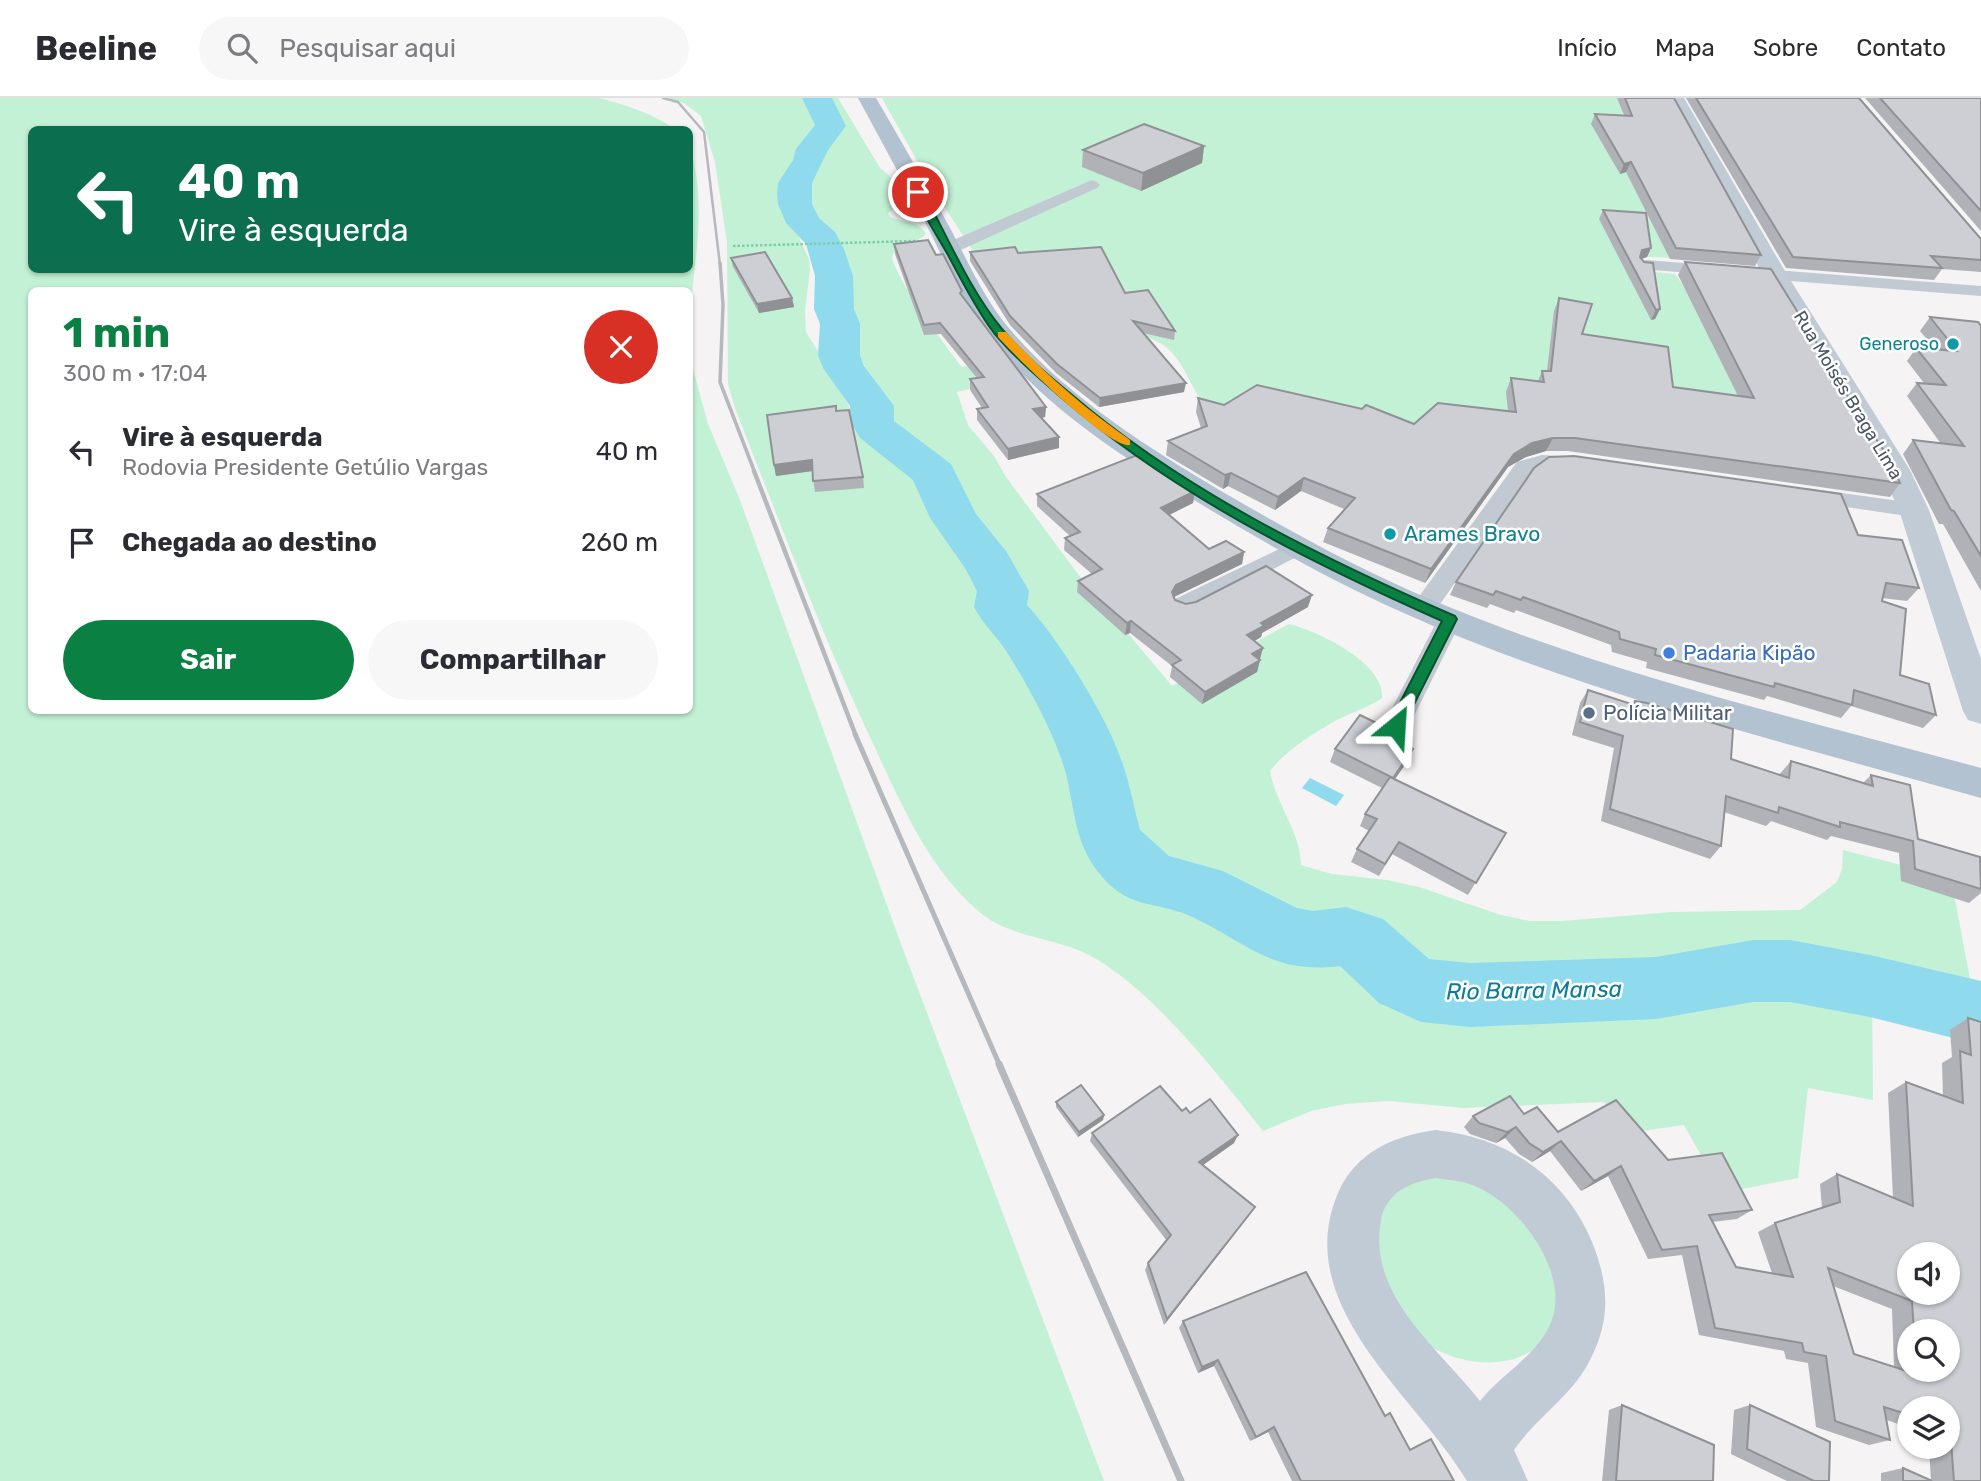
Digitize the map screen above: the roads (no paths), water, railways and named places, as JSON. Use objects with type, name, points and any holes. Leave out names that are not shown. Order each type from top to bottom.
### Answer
[{"type":"main road","points":[[867,98],[948,248],[998,330],[1038,372],[1102,426],[1185,483],[1344,573],[1437,614],[1565,662],[1653,690],[1981,783]]},
{"type":"street","name":"Rua Moisés Braga Lima","points":[[1675,98],[1774,272],[1895,470],[1914,510],[1981,710]]},
{"type":"street","points":[[948,248],[1092,185]]},
{"type":"street","points":[[1646,265],[1774,272],[1981,291]]},
{"type":"street","points":[[1396,726],[1437,614],[1525,467],[1558,460],[1594,464]]},
{"type":"street","points":[[1781,491],[1914,510]]},
{"type":"street","points":[[1184,605],[1298,547]]},
{"type":"street","points":[[1427,1153],[1460,1156],[1494,1168],[1510,1178],[1532,1196],[1552,1219],[1567,1244],[1577,1271],[1580,1307],[1571,1340],[1552,1369],[1494,1428],[1491,1466],[1382,1323],[1366,1298],[1356,1270],[1352,1235],[1358,1203],[1365,1190],[1385,1168],[1412,1156],[1427,1153]]},
{"type":"water","points":[[1310,778],[1344,795],[1336,806],[1302,788]]},
{"type":"waterway","name":"Rio Barra Mansa","points":[[817,98],[831,126],[812,149],[809,160],[795,183],[794,194],[795,204],[804,223],[822,240],[834,276],[834,309],[840,324],[839,355],[844,368],[872,406],[872,421],[876,429],[934,474],[954,518],[988,563],[1003,591],[1000,607],[1028,640],[1073,719],[1092,760],[1110,839],[1123,857],[1152,880],[1200,890],[1286,935],[1313,940],[1346,936],[1359,940],[1404,981],[1421,990],[1470,995],[1656,988],[1753,971],[1790,971],[1870,986],[1981,1013]]},
{"type":"railway","points":[[663,98],[678,102],[704,132],[720,265]]},
{"type":"railway","points":[[720,263],[723,305],[720,382],[755,473]]},
{"type":"railway","points":[[754,471],[856,736]]},
{"type":"railway","points":[[855,734],[1000,1066]]},
{"type":"railway","points":[[999,1064],[1181,1481]]},
{"type":"place","name":"Generoso","points":[[1953,344]]},
{"type":"place","name":"Arames Bravo","points":[[1390,534]]},
{"type":"place","name":"Padaria Kipão","points":[[1669,653]]},
{"type":"place","name":"Polícia Militar","points":[[1589,713]]}]
